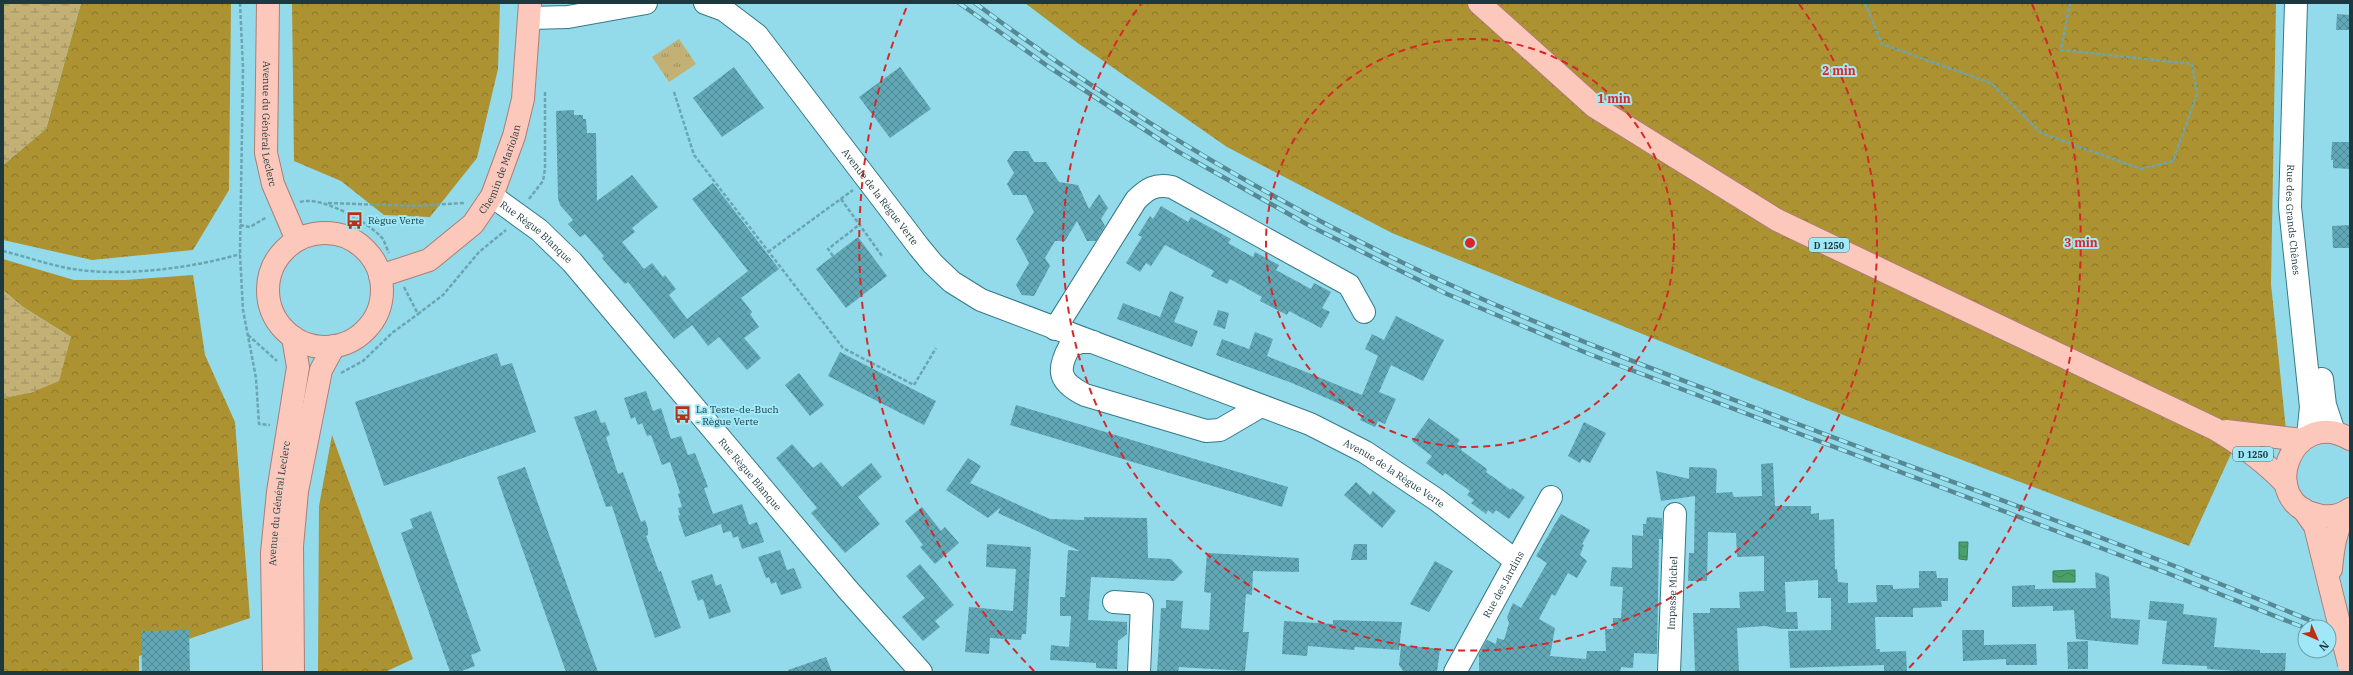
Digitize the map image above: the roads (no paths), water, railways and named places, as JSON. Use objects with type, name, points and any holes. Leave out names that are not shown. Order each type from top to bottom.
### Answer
[{"type":"main road","name":"Avenue du Général Leclerc","points":[[268,3],[266,153],[273,184],[297,240]]},
{"type":"main road","name":"D 1250","points":[[1479,3],[1595,107],[1777,220],[2215,429],[2243,446],[2270,468],[2286,484]]},
{"type":"main road","name":"Chemin de Mariolan","points":[[389,273],[429,260],[473,224],[492,196],[514,136],[523,99],[530,11]]},
{"type":"main road","points":[[313,234],[325,234],[347,238],[362,247],[373,260],[389,273],[382,291],[379,307],[372,321],[362,333],[349,341],[334,346],[320,347],[306,344],[293,337],[279,324],[270,307],[268,287],[272,269],[282,252],[297,240],[313,234]]},
{"type":"main road","name":"Avenue du Général Leclerc","points":[[274,672],[272,553],[278,492],[298,367],[293,337]]},
{"type":"main road","name":"Avenue du Général Leclerc","points":[[293,672],[292,546],[297,491],[321,370],[334,346]]},
{"type":"main road","name":"D 1250","points":[[2215,429],[2275,438],[2305,438]]},
{"type":"main road","points":[[2342,436],[2323,432],[2305,438],[2293,449],[2287,460],[2285,472],[2286,484],[2292,498],[2303,509],[2315,526],[2349,667]]},
{"type":"main road","points":[[2303,509],[2324,516],[2348,511]]},
{"type":"main road","points":[[2330,587],[2333,545],[2338,527],[2348,511]]},
{"type":"street","points":[[530,11],[568,17],[646,3]]},
{"type":"street","name":"Avenue de la Règue Verte","points":[[705,3],[724,10],[757,35],[932,264],[952,282],[982,300],[1055,329],[1310,424],[1365,452],[1437,500],[1516,561]]},
{"type":"street","name":"Rue des Grands Chênes","points":[[2296,3],[2290,207],[2311,407],[2305,438]]},
{"type":"street","name":"Rue des Grands Chênes","points":[[2307,3],[2304,204],[2325,405],[2342,436]]},
{"type":"street","points":[[1055,329],[1136,200],[1148,189],[1159,185],[1172,187],[1349,285],[1364,312]]},
{"type":"street","name":"Rue Règue Blanque","points":[[492,196],[539,230],[572,262],[843,584],[922,672]]},
{"type":"street","name":"Avenue de la Règue Verte","points":[[1092,342],[1081,342],[1070,346],[1062,360],[1062,372],[1068,387],[1085,395],[1206,431],[1220,430],[1261,406]]},
{"type":"street","name":"Rue des Jardins","points":[[1455,672],[1551,497]]},
{"type":"street","name":"Impasse Michel","points":[[1669,672],[1675,514]]},
{"type":"street","points":[[1114,602],[1142,604],[1139,672]]},
{"type":"water","points":[[1959,542],[1968,542],[1967,560],[1959,559]]},
{"type":"water","points":[[2075,570],[2075,582],[2053,582],[2053,571]]},
{"type":"railway","points":[[959,3],[1049,67],[1177,151],[1310,226],[1447,294],[1589,354],[2167,573],[2297,625]]},
{"type":"railway","points":[[975,3],[1080,78],[1190,147],[1302,212],[1418,270],[1502,308],[1630,360],[2185,570],[2307,619]]},
{"type":"railway","points":[[2337,631],[2350,637]]},
{"type":"railway","points":[[2337,641],[2350,647]]},
{"type":"place","name":"Règue Verte","points":[[355,220]]},
{"type":"place","name":"La Teste-de-Buch - Règue Verte","points":[[683,415]]}]
